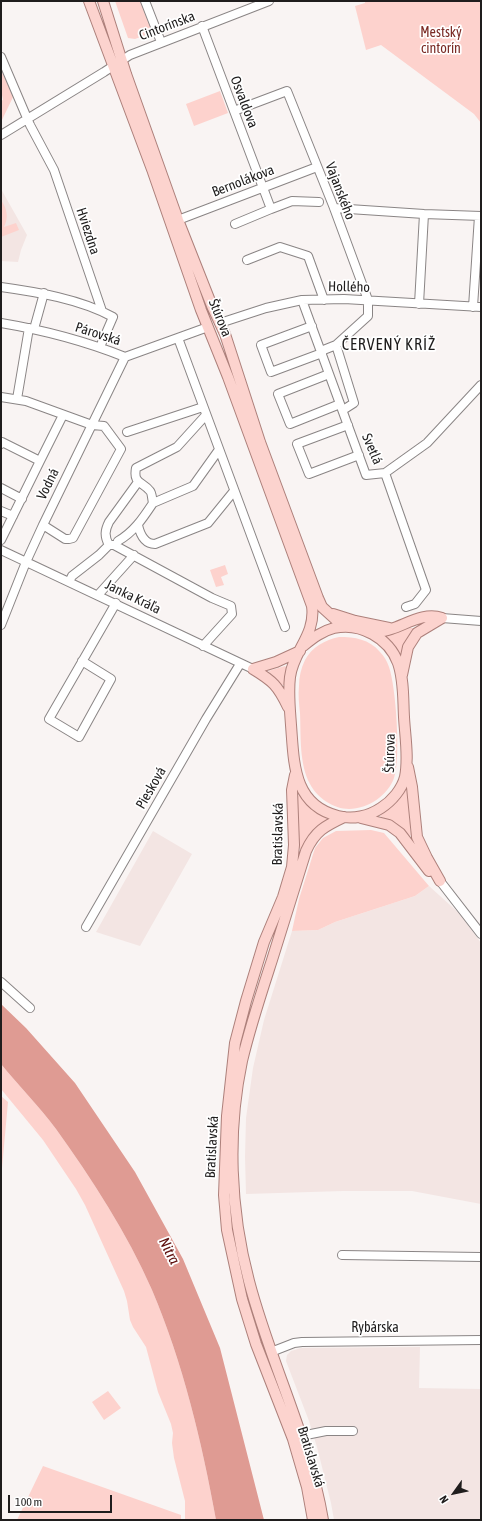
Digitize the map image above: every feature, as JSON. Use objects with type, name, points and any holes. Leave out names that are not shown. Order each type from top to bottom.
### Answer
[{"type":"main road","name":"Štúrova","points":[[89,1],[117,63],[196,266],[234,358],[260,442],[318,598],[322,607],[344,627]]},
{"type":"main road","name":"Štúrova","points":[[103,1],[117,63],[170,224],[245,421],[312,606],[313,620],[302,648],[293,663],[290,678],[290,713],[295,773],[304,793],[313,803],[326,812],[344,817],[357,817],[379,809],[394,796],[404,778],[407,762],[402,676],[398,662],[384,642],[372,633],[356,628],[334,628],[319,634],[302,648]]},
{"type":"main road","points":[[208,327],[220,323]]},
{"type":"main road","points":[[329,613],[355,621],[391,629]]},
{"type":"main road","points":[[372,633],[391,629],[422,617],[435,616],[442,618]]},
{"type":"main road","points":[[402,676],[408,647],[417,632],[442,618]]},
{"type":"main road","points":[[253,669],[276,662],[302,648]]},
{"type":"main road","points":[[253,669],[276,685],[281,692],[290,713]]},
{"type":"main road","points":[[407,762],[412,786],[417,837],[440,881]]},
{"type":"main road","name":"Bratislavská","points":[[295,773],[292,790],[294,845],[292,867],[287,885],[264,942],[235,1043],[227,1116],[224,1195],[227,1230],[242,1299],[256,1344],[297,1437],[313,1520]]},
{"type":"main road","name":"Bratislavská","points":[[323,1520],[318,1495],[297,1437],[259,1318],[244,1260],[236,1212],[233,1151],[237,1092],[247,1040],[306,851],[312,839],[320,830],[344,817]]},
{"type":"main road","points":[[357,817],[382,822],[395,829],[400,833],[426,868],[440,881]]},
{"type":"main road","points":[[247,1040],[243,1028],[257,979],[255,973]]},
{"type":"main road","points":[[233,1261],[244,1260]]},
{"type":"main road","points":[[256,1344],[271,1352],[266,1368]]},
{"type":"street","points":[[146,1],[161,42]]},
{"type":"street","name":"Cintorínska","points":[[1,135],[130,55],[269,1]]},
{"type":"street","name":"Osvaldova","points":[[202,26],[271,209]]},
{"type":"street","name":"Hviezdna","points":[[1,57],[30,125],[54,170],[102,311],[113,317],[100,347]]},
{"type":"street","name":"Vajanského","points":[[234,111],[287,91],[334,208],[368,300]]},
{"type":"street","name":"Bernolákova","points":[[178,220],[317,167]]},
{"type":"street","points":[[235,224],[292,202],[320,202]]},
{"type":"street","points":[[334,208],[480,216],[477,307]]},
{"type":"street","points":[[419,304],[424,214]]},
{"type":"street","points":[[247,260],[280,247],[308,256],[324,300]]},
{"type":"street","points":[[1,287],[44,293],[102,311]]},
{"type":"street","points":[[17,399],[32,328],[44,293]]},
{"type":"street","name":"Hollého","points":[[220,323],[266,308],[302,300],[368,300],[477,307]]},
{"type":"street","name":"Svetlá","points":[[302,300],[366,475],[385,474],[426,590],[414,604],[406,607]]},
{"type":"street","points":[[312,326],[261,345],[272,372],[336,345],[368,316],[368,300]]},
{"type":"street","name":"Párovská","points":[[1,323],[32,328],[100,347],[125,357],[208,327]]},
{"type":"street","points":[[178,338],[218,451],[285,627]]},
{"type":"street","points":[[329,374],[278,394],[290,424],[354,403],[336,345]]},
{"type":"street","name":"Vodná","points":[[1,625],[26,562],[43,525],[125,357]]},
{"type":"street","points":[[385,474],[427,443],[481,385]]},
{"type":"street","points":[[1,397],[26,400],[92,425],[104,426],[120,449],[73,538],[69,540],[65,539],[43,525]]},
{"type":"street","points":[[127,432],[203,407]]},
{"type":"street","points":[[1,540],[63,415]]},
{"type":"street","points":[[109,545],[106,536],[106,529],[136,478],[136,468],[177,447],[206,415]]},
{"type":"street","points":[[348,425],[297,444],[309,474],[359,455]]},
{"type":"street","points":[[1,444],[2,442],[40,461]]},
{"type":"street","points":[[118,541],[128,535],[138,525],[153,503],[193,486],[218,451]]},
{"type":"street","points":[[136,478],[150,491],[153,503]]},
{"type":"street","points":[[1,488],[22,499]]},
{"type":"street","points":[[138,525],[145,540],[148,543],[155,544],[208,523],[234,491]]},
{"type":"street","points":[[1,511],[13,516]]},
{"type":"street","points":[[69,582],[72,576],[99,555],[109,545],[114,545],[212,598],[230,606],[232,614],[203,646]]},
{"type":"street","name":"Janka Kráľa","points":[[1,550],[253,669]]},
{"type":"street","points":[[98,595],[134,555]]},
{"type":"street","points":[[82,661],[111,679],[79,737],[49,719],[82,661],[116,603]]},
{"type":"street","points":[[442,618],[481,621]]},
{"type":"street","name":"Piesková","points":[[86,927],[206,719],[240,664]]},
{"type":"street","points":[[440,881],[481,934]]},
{"type":"street","points":[[1,982],[30,1008]]},
{"type":"street","points":[[342,1254],[481,1257]]},
{"type":"street","name":"Rybárska","points":[[271,1352],[294,1343],[302,1342],[479,1340]]},
{"type":"street","points":[[297,1437],[326,1431],[353,1431]]},
{"type":"shaded area","points":[[1,189],[27,235],[18,262],[1,261]]},
{"type":"shaded area","points":[[153,831],[192,854],[140,946],[96,932]]},
{"type":"shaded area","points":[[429,886],[460,914],[481,943],[481,1204],[412,1191],[343,1191],[246,1194],[246,1118],[253,1068],[264,1020],[292,931],[318,930],[335,922],[415,896]]},
{"type":"shaded area","points":[[420,1347],[419,1388],[481,1389],[481,1520],[334,1520],[317,1447],[309,1421],[286,1361],[287,1355],[291,1351],[301,1348]]},
{"type":"green space","points":[[115,1],[143,1],[154,32],[135,39],[128,38]]},
{"type":"green space","name":"Mestský cintorín","points":[[365,1],[481,1],[481,123],[474,114],[381,45],[366,50],[355,6],[365,3]]},
{"type":"green space","points":[[1,71],[14,95],[1,122],[1,101],[3,100],[1,90]]},
{"type":"green space","points":[[220,91],[228,113],[194,126],[186,104]]},
{"type":"green space","points":[[1,200],[7,213],[4,227],[16,223],[19,230],[1,237]]},
{"type":"green space","points":[[225,565],[228,574],[221,577],[224,585],[216,587],[210,570]]},
{"type":"green space","points":[[413,628],[413,631],[406,641],[400,655],[385,635]]},
{"type":"green space","points":[[339,637],[356,638],[371,644],[384,657],[392,677],[397,723],[396,769],[391,784],[382,795],[370,804],[363,807],[349,809],[332,805],[317,794],[306,776],[302,759],[299,693],[302,666],[311,651],[324,642]]},
{"type":"green space","points":[[285,666],[287,668],[284,685],[282,685],[268,671]]},
{"type":"green space","points":[[407,787],[410,836],[392,821],[381,817],[380,815]]},
{"type":"green space","points":[[300,795],[314,810],[326,816],[327,820],[311,832],[301,849],[299,848],[296,796]]},
{"type":"green space","points":[[371,830],[384,833],[429,886],[415,896],[335,922],[318,930],[292,931],[299,899],[315,848],[323,838],[336,831]]},
{"type":"green space","points":[[1,1064],[43,1112],[96,1187],[132,1248],[152,1290],[182,1374],[198,1432],[216,1520],[185,1520],[185,1501],[174,1458],[172,1443],[173,1433],[171,1424],[158,1392],[146,1347],[130,1320],[124,1291],[85,1205],[76,1189],[43,1140],[1,1089]]},
{"type":"green space","points":[[1,1096],[8,1102],[1,1179]]},
{"type":"green space","points":[[108,1391],[121,1408],[104,1420],[92,1402]]},
{"type":"green space","points":[[43,1466],[181,1515],[181,1520],[17,1520]]},
{"type":"water","name":"Nitra","points":[[1,1004],[26,1028],[75,1083],[135,1172],[183,1259],[220,1348],[264,1520],[216,1520],[198,1432],[182,1374],[152,1290],[132,1248],[83,1167],[56,1129],[1,1064]]},
{"type":"district","name":"ČERVENÝ KRÍŽ","points":[[389,345]]}]
